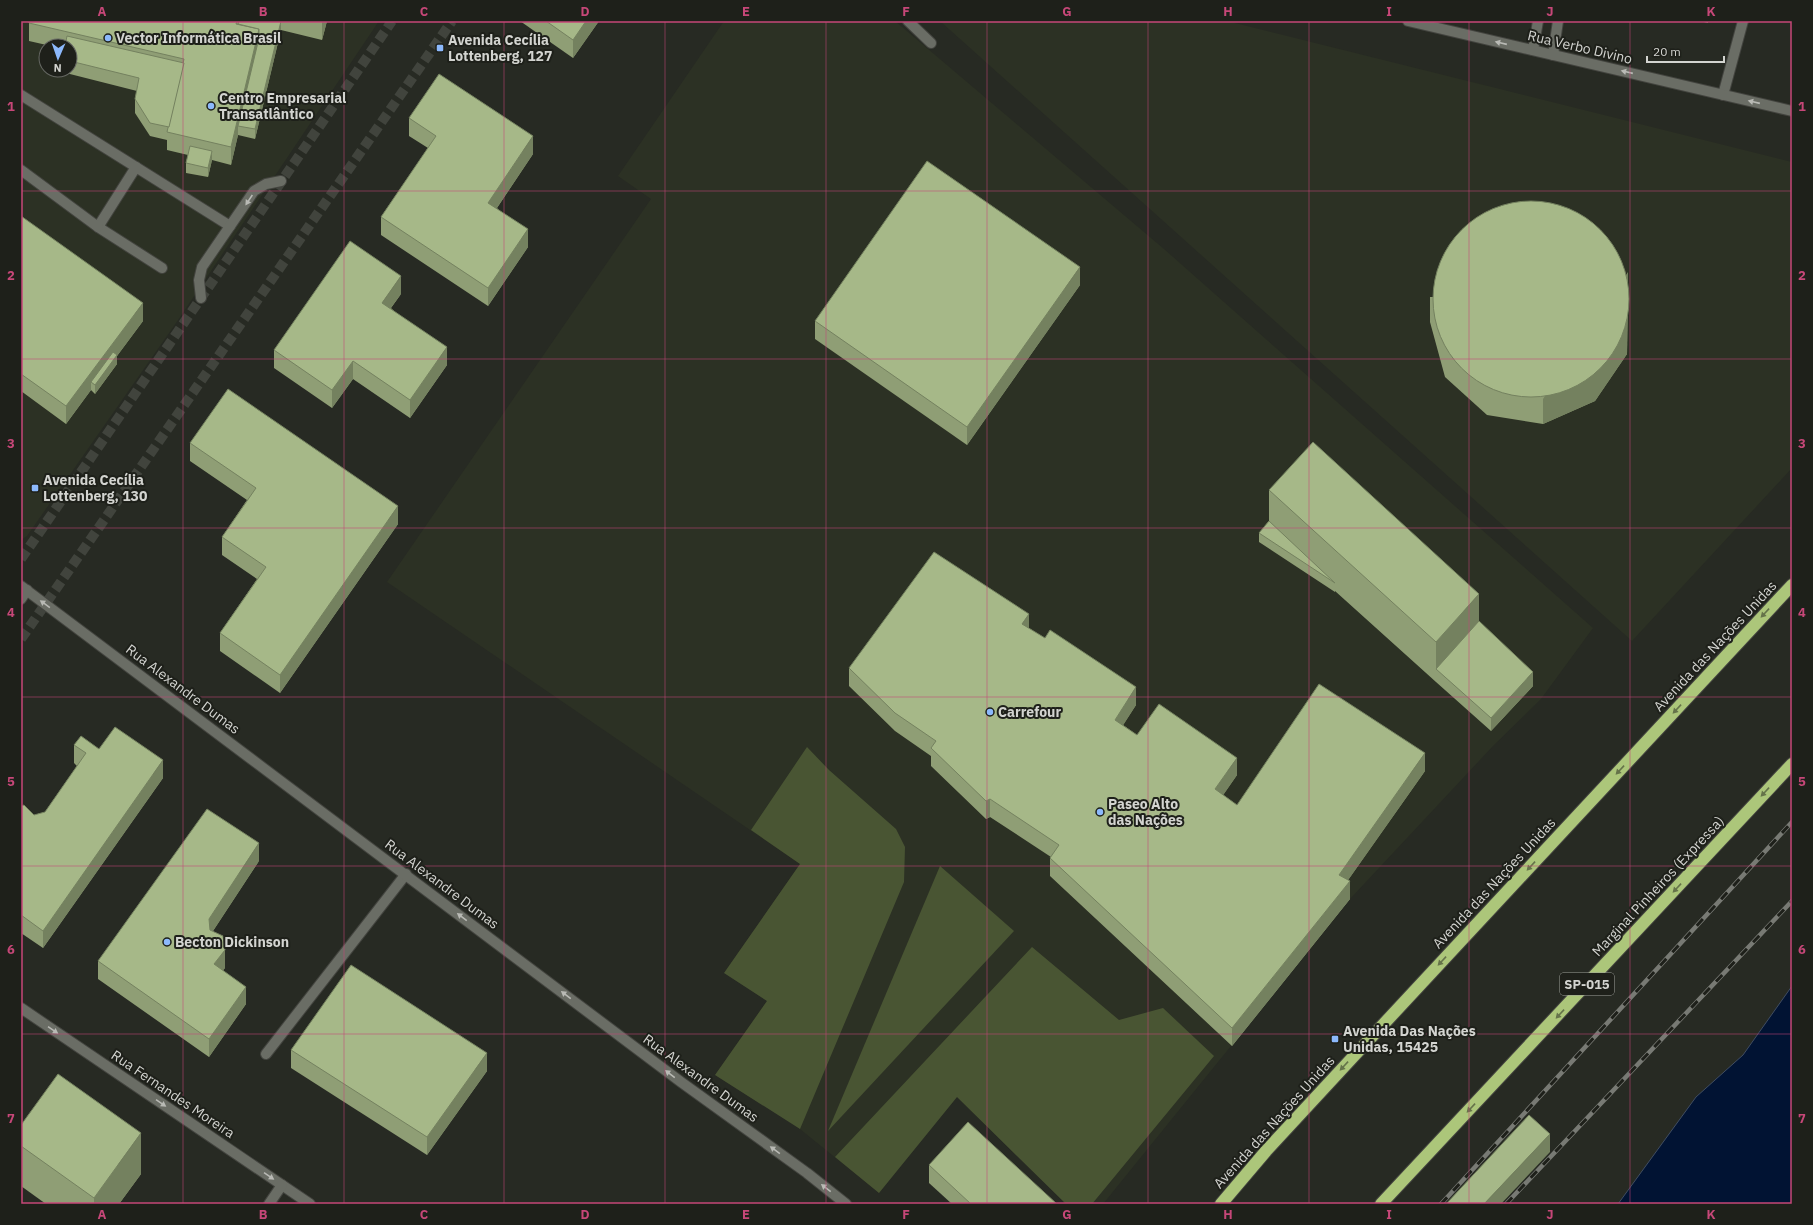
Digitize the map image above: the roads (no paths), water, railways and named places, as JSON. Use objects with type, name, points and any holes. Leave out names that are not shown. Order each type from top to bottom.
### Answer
[{"type":"highway","name":"Avenida das Nações Unidas","points":[[1221,1204],[1266,1151],[1792,585]]},
{"type":"highway","name":"Marginal Pinheiros (Expressa)","points":[[1381,1204],[1792,764]]},
{"type":"street","points":[[908,21],[931,43]]},
{"type":"street","name":"Rua Verbo Divino","points":[[1408,21],[1792,111]]},
{"type":"street","points":[[1533,50],[1538,21]]},
{"type":"street","points":[[1553,55],[1558,21]]},
{"type":"street","points":[[1723,95],[1743,21]]},
{"type":"street","points":[[21,95],[230,226]]},
{"type":"street","points":[[98,227],[136,167]]},
{"type":"street","points":[[21,170],[98,227],[162,268]]},
{"type":"street","points":[[201,298],[199,280],[202,267],[254,191],[266,184],[280,181]]},
{"type":"street","name":"Rua Alexandre Dumas","points":[[23,592],[406,874],[846,1204]]},
{"type":"street","points":[[266,1054],[406,874]]},
{"type":"street","name":"Rua Fernandes Moreira","points":[[21,1008],[310,1204]]},
{"type":"street","points":[[268,1204],[282,1185]]},
{"type":"water","points":[[1792,986],[1792,1204],[1618,1204],[1696,1097],[1743,1055]]},
{"type":"tunnel","points":[[21,559],[392,21]]},
{"type":"tunnel","points":[[21,639],[452,21]]},
{"type":"railway","points":[[1441,1204],[1792,822]]},
{"type":"railway","points":[[1506,1204],[1792,901]]},
{"type":"place","name":"Vector Informática Brasil","points":[[108,38]]},
{"type":"place","name":"Avenida Cecília Lottenberg, 127","points":[[440,48]]},
{"type":"place","name":"Centro Empresarial Transatlântico","points":[[211,106]]},
{"type":"place","name":"Avenida Cecília Lottenberg, 130","points":[[35,488]]},
{"type":"place","name":"Carrefour","points":[[990,712]]},
{"type":"place","name":"Paseo Alto das Nações","points":[[1100,812]]},
{"type":"place","name":"Becton Dickinson","points":[[167,942]]},
{"type":"place","name":"Avenida Das Nações Unidas, 15425","points":[[1335,1039]]}]
